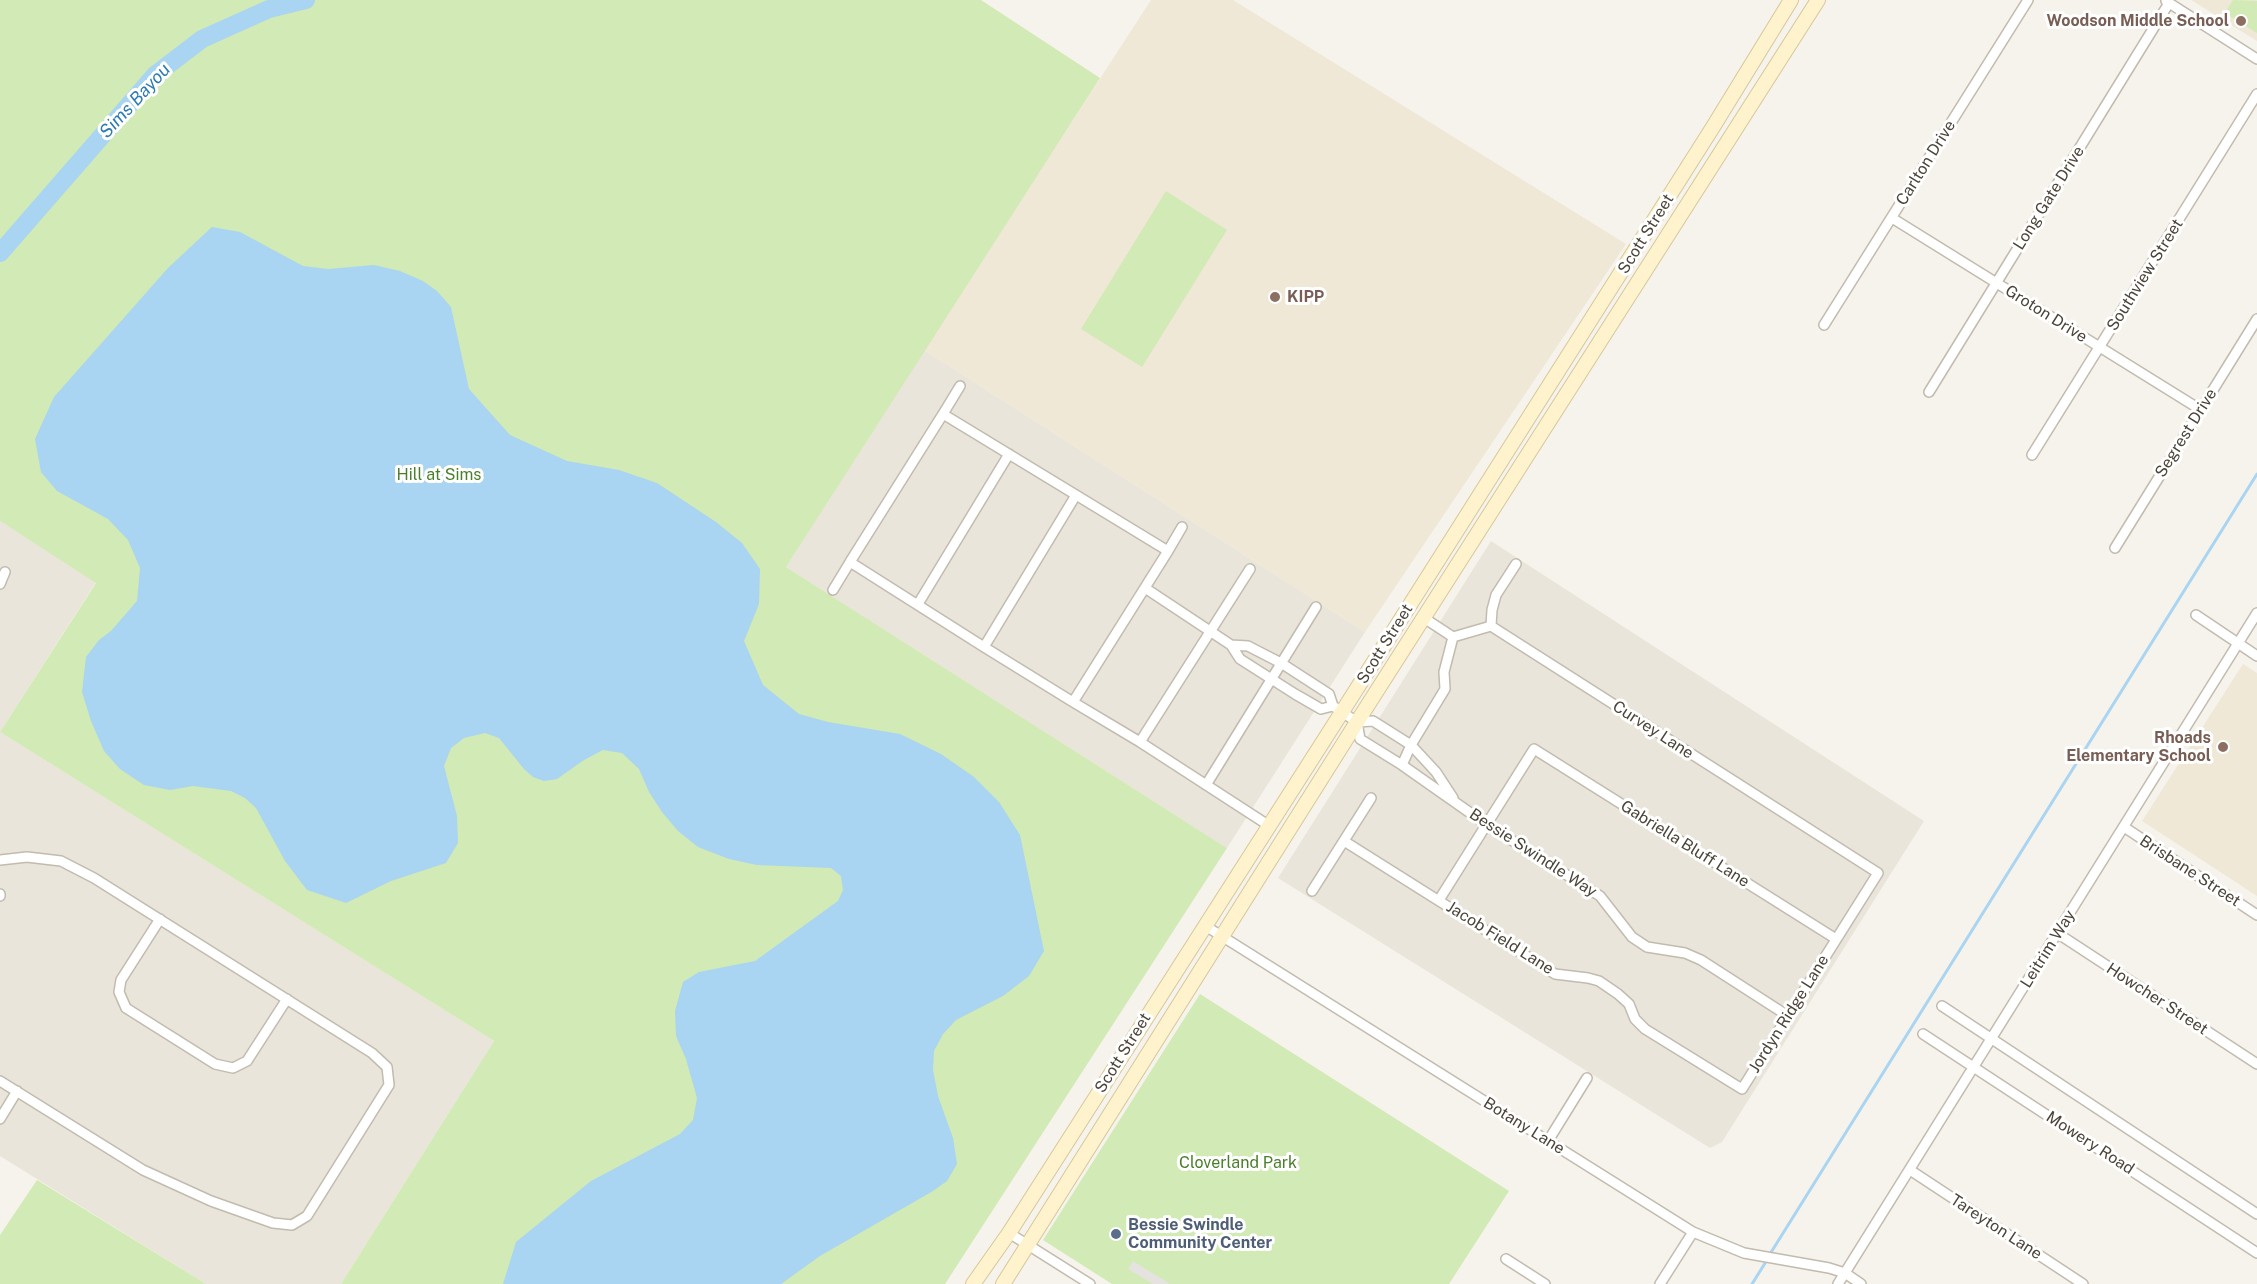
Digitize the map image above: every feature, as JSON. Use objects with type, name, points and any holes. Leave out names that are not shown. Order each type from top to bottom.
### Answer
[{"type":"main road","name":"Scott Street","points":[[973,1284],[1009,1233],[1268,825],[1337,709],[1460,526],[1791,0]]},
{"type":"main road","name":"Scott Street","points":[[1003,1284],[1357,722],[1818,0]]},
{"type":"main road","points":[[1713,127],[1731,137]]},
{"type":"main road","points":[[1548,387],[1565,398]]},
{"type":"main road","points":[[1460,526],[1476,537]]},
{"type":"main road","points":[[1107,1078],[1126,1089]]},
{"type":"street","name":"Carlton Drive","points":[[1824,325],[2028,0]]},
{"type":"street","points":[[2167,2],[2257,59]]},
{"type":"street","name":"Long Gate Drive","points":[[1929,392],[2167,2]]},
{"type":"street","name":"Southview Street","points":[[2032,456],[2257,94]]},
{"type":"street","name":"Groton Drive","points":[[1892,218],[2201,410]]},
{"type":"street","name":"Segrest Drive","points":[[2115,548],[2257,319]]},
{"type":"street","points":[[833,590],[960,386]]},
{"type":"street","points":[[943,414],[1168,551]]},
{"type":"street","points":[[918,604],[1009,454]]},
{"type":"street","points":[[984,646],[1076,495]]},
{"type":"street","points":[[1073,702],[1182,527]]},
{"type":"street","points":[[850,562],[1140,742],[1268,825]]},
{"type":"street","points":[[1424,618],[1453,637],[1491,626],[1496,595],[1516,564]]},
{"type":"street","points":[[1140,742],[1250,569]]},
{"type":"street","points":[[0,584],[5,572]]},
{"type":"street","points":[[1145,588],[1231,645],[1240,659],[1271,679],[1321,709],[1337,709],[1329,694],[1281,663],[1248,646],[1231,645]]},
{"type":"street","points":[[1206,785],[1316,608]]},
{"type":"street","name":"Leitrim Way","points":[[1838,1284],[2257,613]]},
{"type":"street","points":[[2196,615],[2257,656]]},
{"type":"street","name":"Curvey Lane","points":[[1491,626],[1878,873]]},
{"type":"street","points":[[1402,765],[1411,745],[1445,689],[1444,672],[1453,637]]},
{"type":"street","points":[[1295,694],[1305,678]]},
{"type":"street","name":"Bessie Swindle Way","points":[[1337,709],[1357,722],[1373,721],[1411,745],[1436,772],[1455,802]]},
{"type":"street","name":"Bessie Swindle Way","points":[[1357,722],[1360,739],[1402,765],[1486,824],[1600,896],[1632,937],[1647,946],[1685,953],[1701,960],[1788,1016]]},
{"type":"street","name":"Gabriella Bluff Lane","points":[[1486,824],[1534,749],[1836,939]]},
{"type":"street","points":[[1312,891],[1371,798]]},
{"type":"street","points":[[1439,900],[1486,824]]},
{"type":"street","name":"Brisbane Street","points":[[2124,827],[2257,915]]},
{"type":"street","name":"Jacob Field Lane","points":[[1344,841],[1555,974],[1599,981],[1629,1004],[1635,1019],[1645,1029],[1742,1089]]},
{"type":"street","points":[[0,860],[27,857],[61,861],[94,878],[372,1053],[387,1068],[389,1085],[307,1216],[292,1225],[273,1223],[211,1201],[143,1170],[17,1091],[1,1084]]},
{"type":"street","name":"Jordyn Ridge Lane","points":[[1742,1089],[1878,873]]},
{"type":"street","points":[[160,919],[121,980],[119,993],[126,1008],[215,1064],[233,1068],[247,1061],[287,999]]},
{"type":"street","name":"Botany Lane","points":[[1204,925],[1693,1232],[1733,1249],[1845,1273],[1861,1284]]},
{"type":"street","name":"Howcher Street","points":[[2057,933],[2257,1064]]},
{"type":"street","name":"Mowery Road","points":[[1942,1006],[2257,1214]]},
{"type":"street","name":"Mowery Road","points":[[1923,1034],[2257,1253]]},
{"type":"street","points":[[1548,1141],[1587,1078]]},
{"type":"street","points":[[0,1119],[17,1091]]},
{"type":"street","name":"Tareyton Lane","points":[[1910,1170],[2083,1284]]},
{"type":"street","points":[[1660,1284],[1693,1232]]},
{"type":"street","points":[[1009,1233],[1090,1284]]},
{"type":"street","points":[[1506,1259],[1545,1284]]},
{"type":"shaded area","name":"KIPP","points":[[1151,0],[1233,0],[1626,244],[1365,632],[924,350]]},
{"type":"shaded area","name":"Woodson Middle School","points":[[2191,0],[2257,0],[2257,41]]},
{"type":"shaded area","points":[[924,350],[1365,632],[1227,848],[786,567]]},
{"type":"shaded area","points":[[0,521],[96,582],[0,732]]},
{"type":"shaded area","points":[[1491,541],[1924,821],[1722,1142],[1710,1148],[1278,878]]},
{"type":"shaded area","name":"Rhoads Elementary School","points":[[2243,664],[2257,673],[2257,896],[2142,821]]},
{"type":"shaded area","points":[[0,732],[494,1041],[341,1284],[206,1284],[0,1156]]},
{"type":"shaded area","points":[[1133,1261],[1170,1284],[1153,1284],[1128,1269]]},
{"type":"green space","name":"Hill at Sims","points":[[0,0],[981,0],[1100,78],[786,567],[1227,848],[945,1284],[341,1284],[494,1041],[0,732],[96,583],[0,521]]},
{"type":"green space","points":[[2233,0],[2257,1],[2257,33],[2225,13]]},
{"type":"green space","points":[[1166,191],[1227,230],[1142,367],[1081,329]]},
{"type":"green space","name":"Cloverland Park","points":[[1200,994],[1509,1191],[1449,1284],[1112,1284],[1043,1240]]},
{"type":"green space","points":[[37,1180],[206,1284],[0,1284],[0,1235]]},
{"type":"water","points":[[212,227],[240,232],[303,266],[328,269],[374,265],[400,271],[423,281],[437,291],[451,307],[469,389],[510,435],[567,461],[619,470],[657,483],[716,522],[742,543],[760,569],[759,604],[744,641],[763,685],[799,714],[828,722],[900,734],[941,754],[974,777],[999,802],[1020,835],[1044,951],[1029,976],[1003,996],[956,1020],[943,1034],[934,1051],[933,1070],[938,1096],[953,1138],[957,1164],[947,1181],[820,1256],[781,1284],[503,1284],[516,1242],[591,1181],[680,1134],[693,1120],[697,1098],[686,1059],[676,1036],[675,1011],[683,982],[699,972],[755,961],[838,901],[843,890],[841,876],[831,868],[757,865],[729,859],[698,847],[678,831],[662,812],[649,792],[639,769],[622,753],[603,750],[557,779],[544,781],[533,777],[524,769],[499,738],[485,733],[464,738],[451,748],[444,766],[457,816],[458,843],[446,863],[391,881],[346,903],[307,890],[285,861],[256,808],[245,798],[231,791],[193,786],[170,790],[144,785],[120,769],[104,751],[82,692],[86,657],[99,640],[111,631],[137,601],[140,568],[128,540],[108,519],[57,491],[41,472],[35,439],[54,397],[168,268]]},
{"type":"waterway","name":"Sims Bayou","points":[[0,253],[155,75],[202,39],[269,9],[306,0]]},
{"type":"waterway","points":[[1770,1254],[2257,474]]},
{"type":"waterway","points":[[1752,1284],[1767,1260]]},
{"type":"place","name":"Woodson Middle School","points":[[2241,21]]},
{"type":"place","name":"KIPP","points":[[1275,297]]},
{"type":"place","name":"Rhoads Elementary School","points":[[2223,747]]},
{"type":"place","name":"Bessie Swindle Community Center","points":[[1116,1234]]}]
